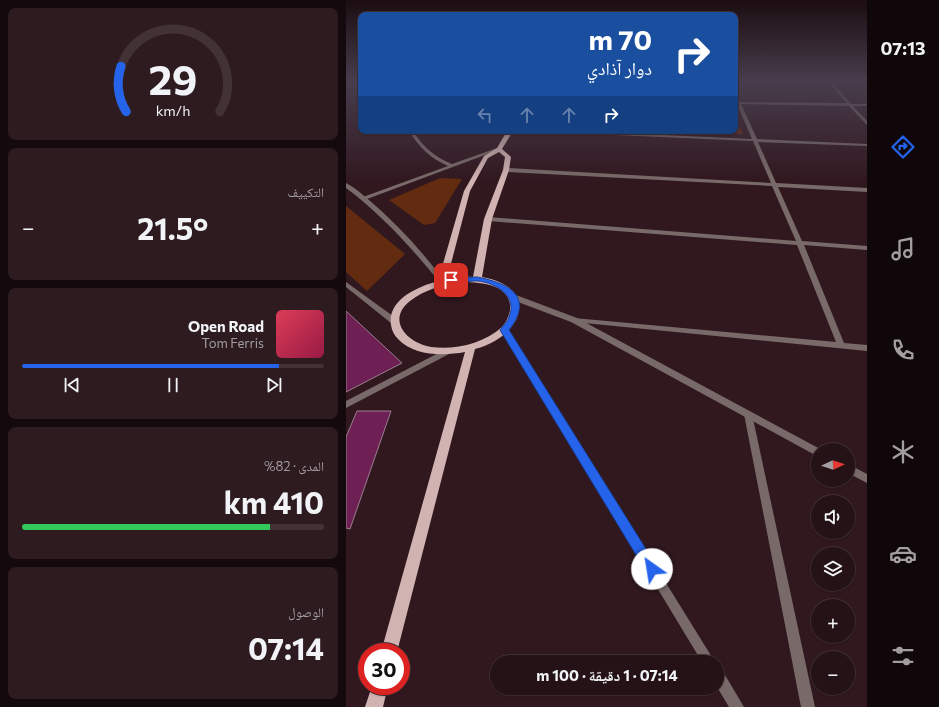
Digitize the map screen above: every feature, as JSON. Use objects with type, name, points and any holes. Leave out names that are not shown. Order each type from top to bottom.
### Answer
[{"type":"main road","points":[[442,282],[467,191],[486,158],[499,149],[508,134]]},
{"type":"main road","points":[[477,279],[488,219],[506,170],[508,157],[499,149]]},
{"type":"main road","points":[[460,279],[477,279],[505,288],[513,297],[516,307],[513,318],[505,330],[490,340],[471,347],[448,351],[427,349],[409,343],[398,333],[394,321],[398,309],[408,297],[424,288],[442,282],[460,279]]},
{"type":"main road","points":[[391,643],[471,347]]},
{"type":"main road","points":[[374,707],[377,695]]},
{"type":"street","points":[[744,115],[800,243],[841,346]]},
{"type":"street","points":[[859,115],[867,124]]},
{"type":"street","points":[[413,134],[418,142],[434,159],[452,166]]},
{"type":"street","points":[[614,134],[867,145]]},
{"type":"street","points":[[365,198],[499,149]]},
{"type":"street","points":[[506,170],[867,190]]},
{"type":"street","points":[[346,185],[365,198],[416,249],[442,282]]},
{"type":"street","points":[[488,219],[867,248]]},
{"type":"street","points":[[346,284],[394,321]]},
{"type":"street","points":[[513,297],[574,320],[811,448]]},
{"type":"street","points":[[574,320],[867,348]]},
{"type":"street","points":[[505,330],[705,655]]},
{"type":"street","points":[[346,405],[448,351]]},
{"type":"street","points":[[748,414],[808,707]]},
{"type":"street","points":[[855,472],[867,479]]},
{"type":"street","points":[[724,686],[737,707]]},
{"type":"shaded area","points":[[738,123],[743,134],[738,134]]},
{"type":"shaded area","points":[[440,178],[462,179],[435,223],[424,225],[389,200]]},
{"type":"shaded area","points":[[346,206],[405,254],[367,291],[346,272]]},
{"type":"building","points":[[346,311],[402,363],[346,392]]},
{"type":"building","points":[[357,411],[391,411],[350,529],[346,528],[346,437]]},
{"type":"route","points":[[451,280],[477,279],[492,282],[505,288],[513,297],[516,307],[513,318],[505,330],[652,569]]}]
